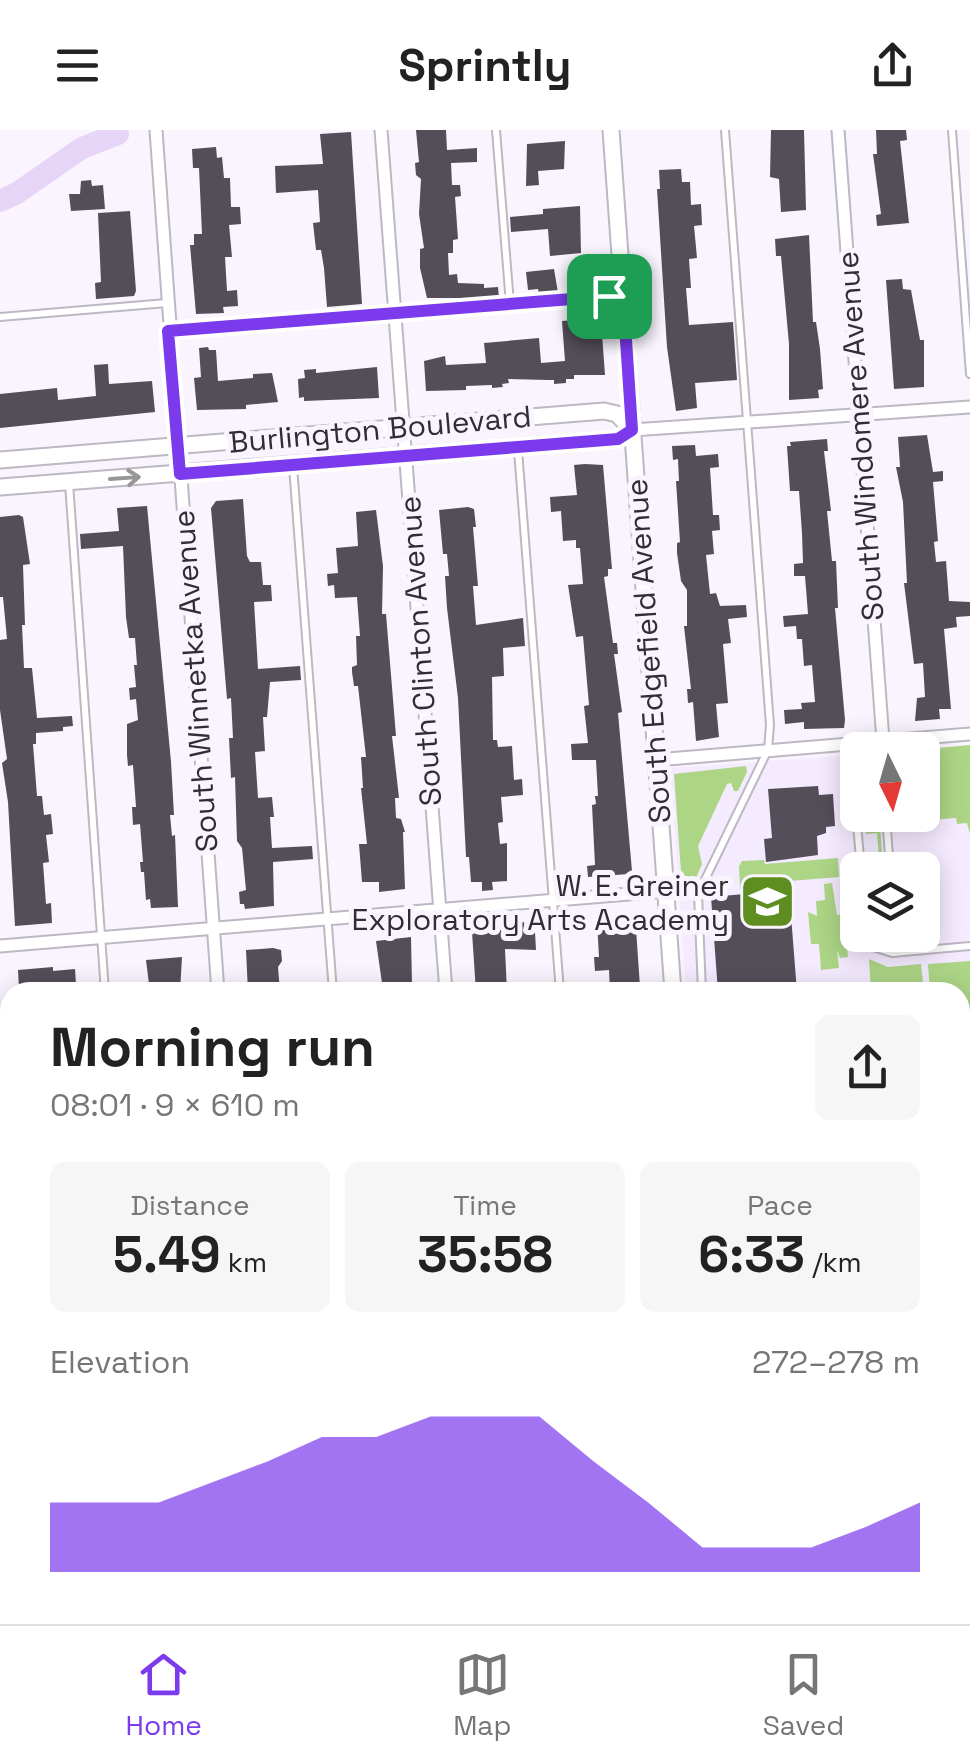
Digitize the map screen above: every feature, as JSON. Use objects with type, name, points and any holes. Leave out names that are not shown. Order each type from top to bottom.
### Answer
[{"type":"street","name":"South Winnetka Avenue","points":[[156,130],[217,982]]},
{"type":"street","name":"South Clinton Avenue","points":[[381,130],[445,982]]},
{"type":"street","name":"South Edgefield Avenue","points":[[611,130],[672,982]]},
{"type":"street","name":"South Windomere Avenue","points":[[838,130],[883,732]]},
{"type":"street","name":"Burlington Boulevard","points":[[0,487],[618,439],[632,430],[970,407]]},
{"type":"street","name":"Burlington Boulevard","points":[[0,460],[604,411],[617,414],[632,430]]},
{"type":"street","points":[[940,736],[970,734]]},
{"type":"street","points":[[656,760],[840,744]]},
{"type":"street","points":[[0,946],[665,890]]},
{"type":"lane","points":[[496,130],[510,304]]},
{"type":"lane","points":[[702,982],[698,894],[768,750],[770,725],[725,130]]},
{"type":"lane","points":[[952,130],[970,374]]},
{"type":"lane","points":[[168,331],[623,295]]},
{"type":"lane","points":[[0,317],[166,304]]},
{"type":"lane","points":[[518,448],[559,982]]},
{"type":"lane","points":[[293,466],[332,982]]},
{"type":"lane","points":[[69,482],[104,982]]},
{"type":"lane","points":[[891,952],[970,946]]},
{"type":"shaded area","name":"W. E. Greiner Exploratory Arts Academy","points":[[840,756],[840,832],[940,832],[940,819],[970,816],[970,982],[685,982],[670,768]]},
{"type":"green space","points":[[970,745],[970,834],[967,823],[957,824],[956,818],[940,819],[940,748]]},
{"type":"green space","points":[[746,766],[738,791],[727,784],[698,846],[702,864],[687,899],[683,900],[674,774]]},
{"type":"green space","points":[[881,832],[882,852],[879,852],[877,833],[866,834]]},
{"type":"green space","points":[[838,858],[839,877],[766,883],[765,888],[740,890],[742,861],[764,860],[765,864]]},
{"type":"green space","points":[[832,883],[837,915],[840,915],[840,952],[848,952],[848,957],[840,958],[837,950],[839,968],[821,970],[819,944],[811,944],[808,912],[817,916],[816,901],[825,900],[824,884]]},
{"type":"green space","points":[[869,959],[888,967],[921,964],[923,982],[870,982]]},
{"type":"green space","points":[[970,961],[970,982],[929,982],[928,964]]},
{"type":"building","points":[[416,130],[446,130],[447,150],[477,148],[477,162],[451,163],[452,185],[460,185],[461,196],[455,197],[458,239],[453,240],[453,253],[448,253],[449,275],[457,274],[458,283],[498,287],[499,298],[427,298],[420,268],[420,249],[424,248],[419,214],[421,179],[416,175],[415,163],[419,162]]},
{"type":"building","points":[[771,130],[804,130],[806,210],[781,212],[779,179],[770,177]]},
{"type":"building","points":[[876,130],[906,130],[907,140],[900,141],[909,223],[877,226],[876,215],[881,214],[873,154],[877,154]]},
{"type":"building","points":[[351,132],[362,304],[327,307],[321,250],[316,250],[313,223],[320,222],[318,190],[276,193],[275,166],[323,164],[320,134]]},
{"type":"building","points":[[565,141],[564,169],[538,171],[539,185],[526,186],[527,144]]},
{"type":"building","points":[[216,147],[217,158],[222,157],[224,178],[230,178],[231,207],[240,207],[241,224],[229,225],[232,257],[225,257],[227,291],[237,290],[238,306],[223,307],[224,313],[196,314],[190,245],[194,245],[194,234],[202,234],[199,168],[193,168],[192,149]]},
{"type":"building","points":[[681,169],[682,182],[690,182],[691,205],[701,204],[702,225],[694,226],[697,258],[689,259],[691,288],[686,288],[689,325],[733,322],[737,380],[695,383],[697,408],[676,411],[667,347],[657,189],[659,170]]},
{"type":"building","points":[[91,180],[92,186],[103,185],[105,209],[71,211],[69,194],[80,194],[81,181]]},
{"type":"building","points":[[580,206],[581,253],[550,256],[548,229],[511,232],[510,217]]},
{"type":"building","points":[[130,211],[136,291],[134,296],[96,299],[95,283],[101,282],[98,213]]},
{"type":"building","points":[[809,235],[813,322],[823,389],[818,390],[819,398],[789,400],[789,344],[781,256],[776,256],[775,239]]},
{"type":"building","points":[[554,269],[558,293],[539,295],[538,289],[528,290],[526,272]]},
{"type":"building","points":[[902,279],[903,289],[911,290],[920,340],[924,340],[924,387],[894,389],[886,280]]},
{"type":"building","points":[[575,320],[576,336],[602,334],[605,375],[574,375],[566,383],[554,384],[554,380],[508,379],[503,387],[426,391],[424,361],[445,356],[446,365],[486,363],[484,343],[539,338],[541,363],[565,361],[562,321]]},
{"type":"building","points":[[199,348],[216,350],[218,381],[272,373],[278,402],[246,405],[246,409],[197,410],[194,378],[201,377]]},
{"type":"building","points":[[108,364],[109,384],[152,381],[155,412],[0,428],[0,394],[57,388],[58,400],[96,396],[94,365]]},
{"type":"building","points":[[377,367],[379,398],[299,398],[298,379],[305,378],[304,370],[316,369],[316,373]]},
{"type":"building","points":[[927,435],[933,472],[943,471],[943,481],[933,482],[936,562],[946,561],[949,601],[970,602],[970,616],[956,617],[957,627],[944,629],[951,709],[939,709],[940,719],[915,721],[917,698],[925,697],[923,663],[914,664],[904,583],[903,502],[896,467],[900,467],[898,437]]},
{"type":"building","points":[[827,439],[828,451],[824,451],[831,511],[827,511],[832,561],[836,561],[835,608],[845,720],[844,728],[804,729],[804,722],[785,724],[784,710],[802,709],[801,703],[815,702],[812,665],[804,666],[802,639],[797,639],[796,626],[784,627],[783,616],[808,614],[805,576],[794,576],[794,564],[803,563],[802,533],[799,491],[790,491],[787,446],[791,446],[790,442]]},
{"type":"building","points":[[695,445],[696,456],[718,454],[719,467],[710,468],[713,515],[719,515],[720,530],[712,531],[714,554],[706,555],[710,594],[716,593],[720,606],[746,605],[747,617],[728,619],[731,643],[723,644],[728,703],[716,704],[719,737],[696,741],[693,702],[688,703],[687,689],[691,689],[684,626],[687,590],[681,581],[677,553],[678,459],[673,460],[672,446]]},
{"type":"building","points":[[574,465],[603,465],[612,569],[604,577],[613,643],[617,643],[618,654],[614,654],[622,712],[618,713],[632,871],[588,877],[587,866],[595,865],[592,805],[598,796],[596,760],[572,760],[571,744],[588,743],[583,636],[576,637],[568,585],[583,584],[580,548],[576,548],[576,540],[563,541],[561,511],[551,512],[550,497],[577,495]]},
{"type":"building","points":[[243,499],[247,556],[250,562],[261,562],[263,585],[271,585],[272,601],[254,602],[258,669],[300,666],[301,680],[270,682],[267,717],[263,717],[265,751],[255,752],[258,798],[272,797],[272,848],[312,846],[313,859],[273,862],[274,906],[245,909],[240,904],[239,892],[246,890],[242,848],[237,841],[235,777],[231,778],[231,698],[227,699],[211,508],[216,501]]},
{"type":"building","points":[[147,506],[171,762],[174,815],[170,815],[172,836],[175,835],[178,907],[151,908],[150,899],[146,900],[140,824],[133,825],[132,807],[136,807],[133,765],[128,766],[127,724],[138,720],[136,699],[130,700],[129,688],[136,687],[137,665],[135,638],[129,638],[126,617],[123,546],[81,549],[80,534],[119,531],[117,508]]},
{"type":"building","points":[[474,509],[476,527],[476,625],[523,618],[525,646],[503,648],[504,676],[492,677],[493,740],[497,740],[498,747],[512,746],[514,780],[522,779],[523,795],[501,797],[503,822],[498,823],[500,844],[507,843],[507,881],[492,882],[493,890],[482,891],[482,882],[471,882],[466,857],[458,698],[445,576],[449,576],[439,510]]},
{"type":"building","points":[[376,510],[383,566],[382,614],[386,614],[396,736],[392,736],[399,798],[395,798],[396,818],[401,819],[405,832],[405,889],[379,892],[379,882],[362,882],[359,844],[367,844],[361,788],[361,757],[366,757],[358,686],[354,686],[352,672],[357,665],[356,636],[360,636],[357,597],[335,598],[334,585],[328,586],[327,574],[338,573],[336,548],[358,546],[356,512]]},
{"type":"building","points":[[0,517],[23,517],[30,564],[23,565],[24,668],[32,668],[37,718],[72,716],[73,726],[63,727],[63,731],[36,733],[33,744],[37,796],[42,796],[44,815],[51,814],[53,834],[46,835],[49,862],[43,863],[46,904],[51,903],[52,923],[15,926],[2,763],[7,759],[0,710],[0,640],[7,639],[0,597]]},
{"type":"building","points":[[818,786],[819,795],[833,794],[835,826],[826,827],[826,833],[817,836],[818,855],[766,862],[764,839],[772,838],[768,789]]},
{"type":"building","points":[[789,890],[796,982],[717,982],[711,897]]},
{"type":"building","points":[[621,914],[635,914],[640,982],[610,982],[609,970],[595,971],[594,957],[599,957],[597,921],[622,920]]},
{"type":"building","points":[[524,922],[525,933],[535,932],[536,950],[505,949],[507,982],[475,982],[472,932]]},
{"type":"building","points":[[411,937],[412,982],[382,982],[376,941]]},
{"type":"building","points":[[246,950],[281,950],[279,982],[248,982]]},
{"type":"building","points":[[182,957],[181,982],[149,982],[146,960]]},
{"type":"building","points":[[75,969],[76,982],[19,982],[18,970]]},
{"type":"waterway","points":[[0,201],[82,148],[118,134]]},
{"type":"place","name":"W. E. Greiner Exploratory Arts Academy","points":[[768,902]]},
{"type":"route","points":[[623,295],[632,430],[618,439],[180,474],[168,331],[609,296],[623,295]]}]
